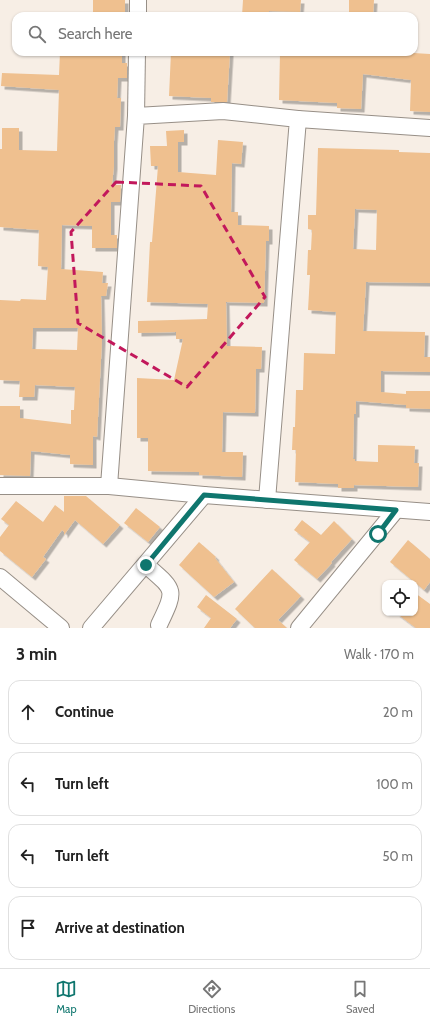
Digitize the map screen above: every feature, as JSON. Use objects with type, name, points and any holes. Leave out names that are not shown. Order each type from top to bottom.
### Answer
[{"type":"street","points":[[138,0],[138,12]]},
{"type":"street","points":[[109,486],[136,116],[137,56]]},
{"type":"street","points":[[136,116],[223,111],[298,119],[430,128]]},
{"type":"street","points":[[267,500],[298,119]]},
{"type":"street","points":[[0,486],[109,486],[204,495],[430,512]]},
{"type":"street","points":[[92,628],[204,495]]},
{"type":"street","points":[[299,628],[396,510]]},
{"type":"street","points":[[146,565],[168,584],[170,590],[170,601],[158,625]]},
{"type":"street","points":[[0,577],[61,628]]},
{"type":"highlighted area","points":[[116,182],[201,186],[265,297],[187,387],[78,323],[71,232]]},
{"type":"building","points":[[93,0],[125,0],[125,12],[93,12]]},
{"type":"building","points":[[243,0],[301,0],[300,12],[242,12]]},
{"type":"building","points":[[349,0],[374,0],[373,12],[349,12]]},
{"type":"building","points":[[418,53],[430,54],[430,112],[410,111],[411,80],[363,74],[361,109],[337,108],[337,103],[279,100],[280,56],[418,56]]},
{"type":"building","points":[[60,56],[122,56],[122,63],[127,63],[127,78],[118,78],[117,98],[121,98],[120,127],[115,127],[114,141],[112,185],[121,185],[120,202],[111,202],[111,235],[117,235],[117,248],[92,248],[92,226],[62,225],[61,269],[103,272],[102,283],[108,283],[106,296],[101,296],[102,340],[97,437],[93,436],[93,465],[70,464],[70,455],[31,451],[30,476],[0,475],[0,406],[20,406],[20,418],[71,424],[71,410],[74,410],[75,387],[35,385],[34,397],[19,397],[20,381],[0,380],[0,300],[46,300],[48,267],[38,266],[39,230],[0,227],[0,149],[2,149],[2,128],[19,128],[19,150],[57,151],[59,90],[1,86],[2,73],[59,75]],"holes":[[[33,328],[78,328],[77,350],[32,349]]]},
{"type":"building","points":[[171,56],[230,56],[227,102],[211,102],[211,98],[169,96]]},
{"type":"building","points":[[184,130],[184,142],[178,142],[178,172],[216,175],[218,140],[243,142],[241,164],[232,163],[231,212],[238,212],[238,225],[269,226],[269,241],[266,241],[264,303],[226,302],[227,346],[262,347],[261,369],[256,369],[255,413],[223,412],[222,452],[243,452],[242,477],[199,475],[199,472],[148,471],[148,438],[137,438],[137,378],[174,380],[183,339],[176,339],[176,332],[138,333],[138,321],[207,319],[208,304],[147,302],[150,242],[152,242],[158,166],[151,166],[150,146],[167,146],[166,131]]},
{"type":"building","points":[[318,148],[399,150],[399,152],[430,153],[430,283],[366,282],[363,331],[425,332],[424,357],[430,357],[430,372],[381,371],[381,392],[406,394],[406,391],[430,391],[430,409],[406,408],[406,405],[356,401],[356,414],[354,414],[353,459],[355,459],[355,461],[378,462],[378,445],[415,446],[414,463],[419,463],[418,487],[354,485],[354,488],[338,488],[338,484],[295,482],[296,450],[292,450],[293,427],[295,427],[296,390],[303,390],[304,353],[335,354],[336,312],[308,310],[310,275],[307,275],[308,250],[311,250],[312,230],[308,229],[308,215],[316,215]],"holes":[[[355,209],[377,210],[376,250],[353,249]]]},
{"type":"building","points":[[64,496],[86,496],[120,525],[103,544],[75,520],[64,535],[62,530],[43,557],[46,559],[32,577],[0,551],[0,537],[9,525],[1,519],[16,501],[43,522],[55,505],[64,512]]},
{"type":"building","points":[[136,508],[160,527],[148,542],[124,523]]},
{"type":"building","points":[[302,520],[321,535],[334,521],[352,539],[317,579],[294,560],[310,542],[294,530]]},
{"type":"building","points":[[408,540],[430,559],[430,582],[424,590],[418,585],[418,580],[412,580],[390,562]]},
{"type":"building","points":[[199,542],[216,557],[215,558],[234,582],[214,597],[179,565]]},
{"type":"building","points":[[272,569],[301,596],[278,620],[287,628],[255,628],[235,609]]},
{"type":"building","points":[[206,595],[237,619],[230,628],[204,628],[211,618],[197,607]]},
{"type":"building","points":[[418,595],[430,604],[430,628],[416,628],[400,616],[418,616]]},
{"type":"route","points":[[146,565],[204,495],[396,510],[378,534]]}]
